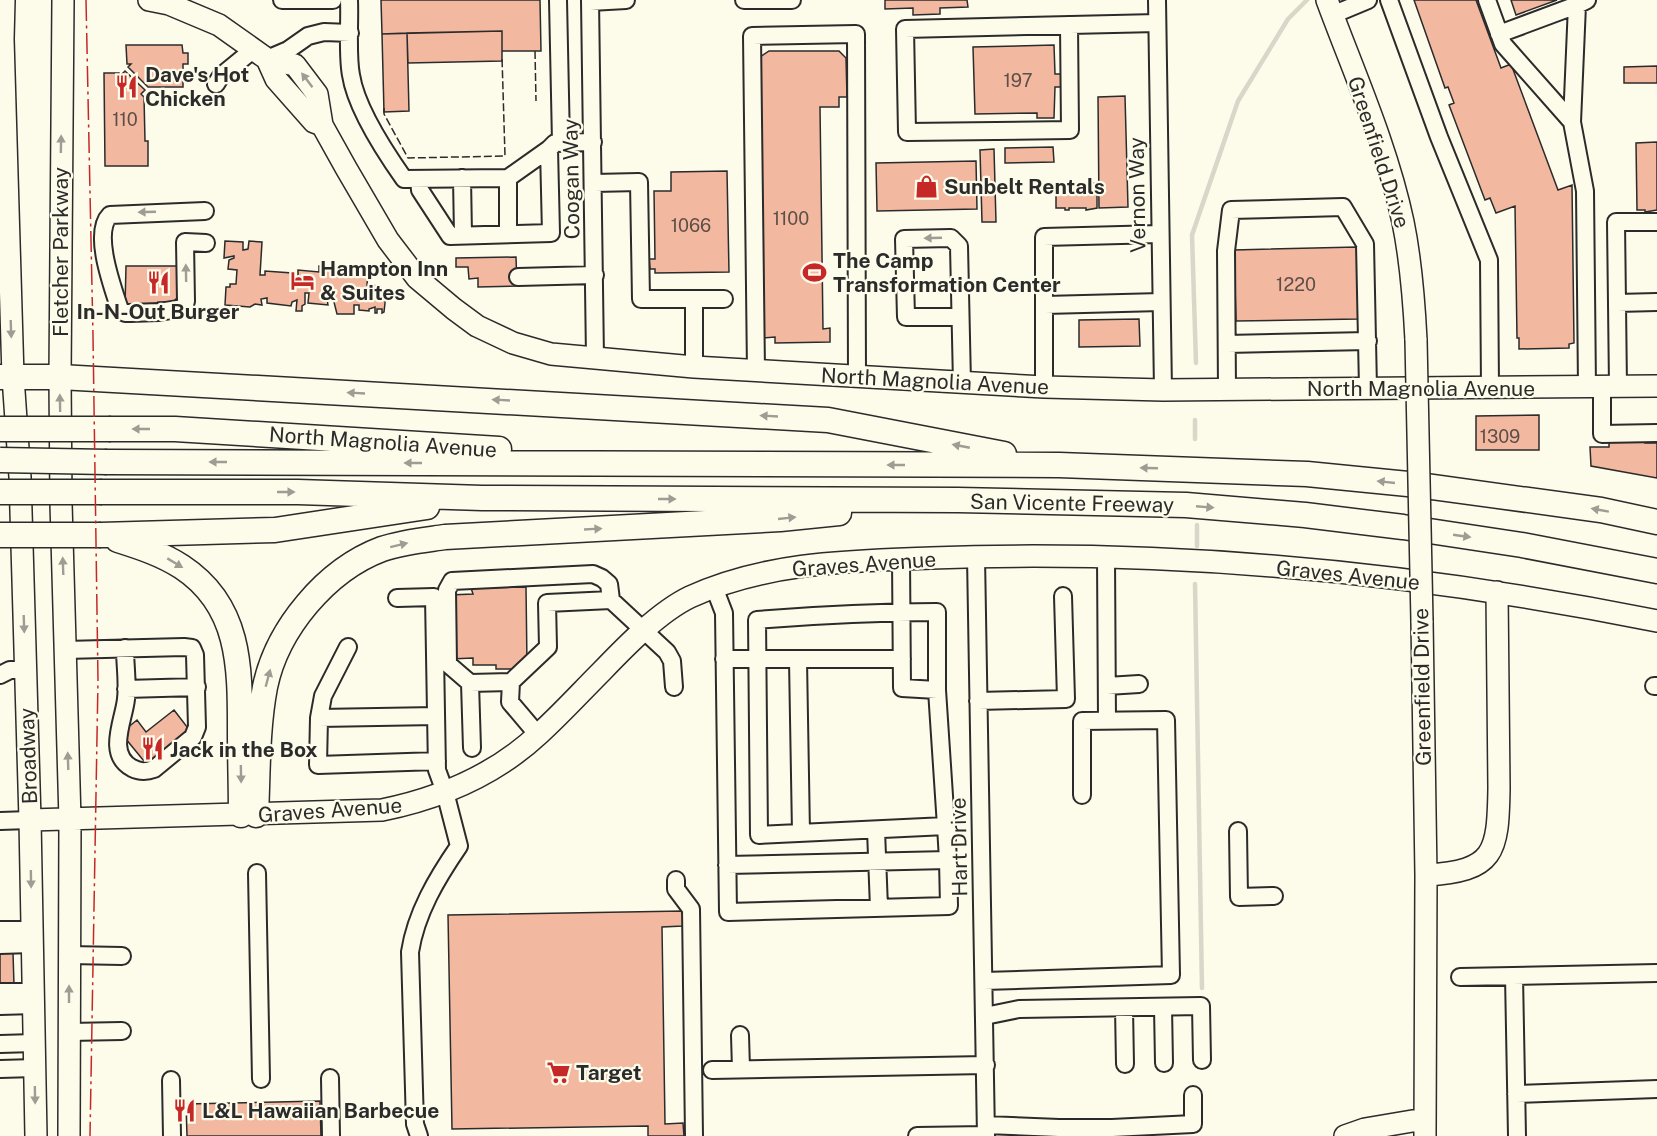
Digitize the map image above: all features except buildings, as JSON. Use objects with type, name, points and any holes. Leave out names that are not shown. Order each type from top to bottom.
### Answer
[{"type":"highway","points":[[6,377],[60,377],[828,420],[1059,465]]},
{"type":"highway","name":"North Magnolia Avenue","points":[[0,429],[176,429],[765,465]]},
{"type":"highway","points":[[0,460],[765,465]]},
{"type":"highway","name":"San Vicente Freeway","points":[[765,465],[1059,465],[1307,474],[1418,485],[1601,510],[1657,522]]},
{"type":"highway","points":[[0,492],[298,492],[482,498]]},
{"type":"highway","points":[[0,535],[101,535],[275,530],[482,498]]},
{"type":"highway","name":"San Vicente Freeway","points":[[482,498],[958,500],[1186,506],[1305,515],[1522,544],[1657,571]]},
{"type":"highway","points":[[249,815],[265,687],[274,656],[288,630],[311,601],[334,578],[379,550],[400,543],[445,537],[780,519],[958,500]]},
{"type":"highway","points":[[101,535],[162,556],[182,567],[199,580],[216,599],[229,624],[238,655],[249,815]]},
{"type":"main road","points":[[4,0],[6,377]]},
{"type":"main road","name":"Fletcher Parkway","points":[[61,503],[63,0]]},
{"type":"main road","name":"North Magnolia Avenue","points":[[149,0],[169,4],[219,25],[260,54],[276,80],[314,122],[322,125],[388,240],[417,278],[477,326],[513,343],[551,354],[694,368],[1044,387],[1163,390],[1657,386]]},
{"type":"main road","name":"Greenfield Drive","points":[[1330,7],[1395,189],[1409,253],[1413,286],[1416,340],[1426,875],[1424,1128]]},
{"type":"main road","name":"Broadway","points":[[6,377],[20,477],[36,1136]]},
{"type":"main road","name":"Broadway","points":[[61,503],[70,820],[69,1136]]},
{"type":"main road","name":"Graves Avenue","points":[[30,820],[382,810],[418,803],[461,786],[494,768],[538,735],[643,630],[686,599],[714,587],[804,565],[976,556],[1250,564],[1497,592],[1657,621]]},
{"type":"main road","points":[[1426,875],[1459,872],[1476,866],[1487,855],[1496,834],[1499,788],[1497,592]]},
{"type":"main road","points":[[1345,1136],[1365,1129],[1424,1128]]},
{"type":"street","points":[[282,0],[333,0]]},
{"type":"street","points":[[349,0],[351,75],[359,101],[386,154],[404,179],[508,178],[555,146],[593,142]]},
{"type":"street","points":[[419,179],[420,190],[450,236],[551,233],[558,0]]},
{"type":"street","points":[[590,1],[626,0]]},
{"type":"street","points":[[743,0],[792,0]]},
{"type":"street","name":"Vernon Way","points":[[1157,0],[1163,390]]},
{"type":"street","points":[[1330,7],[1368,0]]},
{"type":"street","points":[[1389,0],[1439,136],[1489,260],[1491,388]]},
{"type":"street","points":[[1487,0],[1503,44],[1572,122]]},
{"type":"street","name":"Coogan Way","points":[[590,1],[595,358]]},
{"type":"street","points":[[1499,34],[1582,2],[1572,122],[1585,191],[1602,387],[1602,434],[1657,433]]},
{"type":"street","points":[[1069,25],[1070,130],[907,132],[905,29],[1069,25],[1157,23]]},
{"type":"street","points":[[216,84],[221,76],[260,54],[288,50],[308,36],[324,32],[350,33]]},
{"type":"street","points":[[756,371],[752,36],[855,34],[857,378]]},
{"type":"street","points":[[462,178],[463,235]]},
{"type":"street","points":[[508,178],[508,234]]},
{"type":"street","points":[[594,183],[639,182],[641,299],[724,299]]},
{"type":"street","points":[[1227,388],[1226,251],[1231,210],[1343,207],[1365,244],[1368,388]]},
{"type":"street","points":[[206,211],[110,214],[107,218],[104,244],[108,269],[120,310],[125,313],[159,312],[184,308],[186,301],[185,242],[206,243]]},
{"type":"street","points":[[1602,387],[1617,303],[1616,222],[1657,222]]},
{"type":"street","points":[[1044,387],[1044,237],[1160,234]]},
{"type":"street","points":[[960,316],[906,317],[904,239],[951,238],[959,246],[962,383]]},
{"type":"street","points":[[518,277],[595,275]]},
{"type":"street","points":[[694,299],[694,368]]},
{"type":"street","points":[[1045,305],[1161,302]]},
{"type":"street","points":[[1617,303],[1657,302]]},
{"type":"street","points":[[1227,344],[1368,341]]},
{"type":"street","name":"Hart Drive","points":[[976,556],[986,1132]]},
{"type":"street","points":[[1106,558],[1107,721]]},
{"type":"street","points":[[901,559],[902,688],[937,690]]},
{"type":"street","points":[[610,600],[547,603],[548,647],[511,682],[470,683],[448,664],[447,590],[452,582],[593,574],[609,584],[610,600],[667,652],[672,662],[674,687]]},
{"type":"street","points":[[714,587],[724,613],[728,912],[949,906],[948,860],[946,826],[937,690],[937,612],[830,614],[757,620],[759,835],[946,826]]},
{"type":"street","points":[[978,701],[1066,699],[1064,596]]},
{"type":"street","points":[[397,598],[434,597],[437,770],[459,846],[440,874],[426,902],[412,939],[410,952],[415,1124],[419,1136]]},
{"type":"street","points":[[65,650],[184,646],[192,648],[195,655],[197,687],[197,727],[194,737],[147,772],[141,772],[128,765],[120,752],[120,725],[126,700],[125,648]]},
{"type":"street","points":[[348,647],[323,696],[319,718],[318,765],[437,761]]},
{"type":"street","points":[[724,659],[902,659]]},
{"type":"street","points":[[798,660],[801,833]]},
{"type":"street","points":[[0,675],[10,670],[26,670]]},
{"type":"street","points":[[511,682],[510,702],[538,735]]},
{"type":"street","points":[[470,683],[472,748]]},
{"type":"street","points":[[1107,686],[1139,684]]},
{"type":"street","points":[[126,689],[197,687]]},
{"type":"street","points":[[319,718],[436,716]]},
{"type":"street","points":[[984,981],[1171,975],[1166,720],[1082,721],[1082,795]]},
{"type":"street","name":"Graves Avenue","points":[[0,821],[30,820]]},
{"type":"street","points":[[876,830],[879,908]]},
{"type":"street","points":[[1238,831],[1239,897],[1274,896]]},
{"type":"street","points":[[727,865],[948,860]]},
{"type":"street","points":[[257,873],[261,1079]]},
{"type":"street","points":[[676,880],[676,889],[691,909],[694,1136]]},
{"type":"street","points":[[0,930],[32,937]]},
{"type":"street","points":[[0,945],[32,937]]},
{"type":"street","points":[[69,954],[122,956]]},
{"type":"street","points":[[1460,977],[1657,973]]},
{"type":"street","points":[[1514,976],[1517,1136]]},
{"type":"street","points":[[0,992],[33,999]]},
{"type":"street","points":[[0,1006],[33,999]]},
{"type":"street","points":[[985,1016],[1019,1009],[1201,1006],[1202,1060]]},
{"type":"street","points":[[1162,1007],[1164,1063]]},
{"type":"street","points":[[1124,1008],[1125,1064]]},
{"type":"street","points":[[69,1032],[122,1031]]},
{"type":"street","points":[[740,1035],[741,1069]]},
{"type":"street","points":[[0,1044],[34,1043]]},
{"type":"street","points":[[712,1070],[986,1065]]},
{"type":"street","points":[[0,1070],[35,1068]]},
{"type":"street","points":[[330,1078],[331,1136]]},
{"type":"street","points":[[171,1080],[172,1136]]},
{"type":"street","points":[[1516,1094],[1657,1089]]},
{"type":"street","points":[[917,1136],[1059,1128],[1112,1132],[1193,1124],[1193,1095]]},
{"type":"waterway","points":[[1196,363],[1192,235],[1238,101],[1288,19],[1307,0]]},
{"type":"waterway","points":[[1195,420],[1195,439]]},
{"type":"waterway","points":[[1197,525],[1197,546]]},
{"type":"waterway","points":[[1195,584],[1202,988]]},
{"type":"fence","points":[[535,51],[536,101]]},
{"type":"fence","points":[[384,108],[384,114],[408,158],[505,156],[502,57]]},
{"type":"power","points":[[86,0],[98,680],[90,1136]]},
{"type":"place","name":"Dave's Hot Chicken","points":[[127,86]]},
{"type":"place","name":"Sunbelt Rentals","points":[[926,186]]},
{"type":"place","name":"The Camp Transformation Center","points":[[815,272]]},
{"type":"place","name":"Hampton Inn & Suites","points":[[302,280]]},
{"type":"place","name":"In-N-Out Burger","points":[[158,283]]},
{"type":"place","name":"Jack in the Box","points":[[152,749]]},
{"type":"place","name":"Target","points":[[558,1072]]},
{"type":"place","name":"L&L Hawaiian Barbecue","points":[[184,1110]]}]
